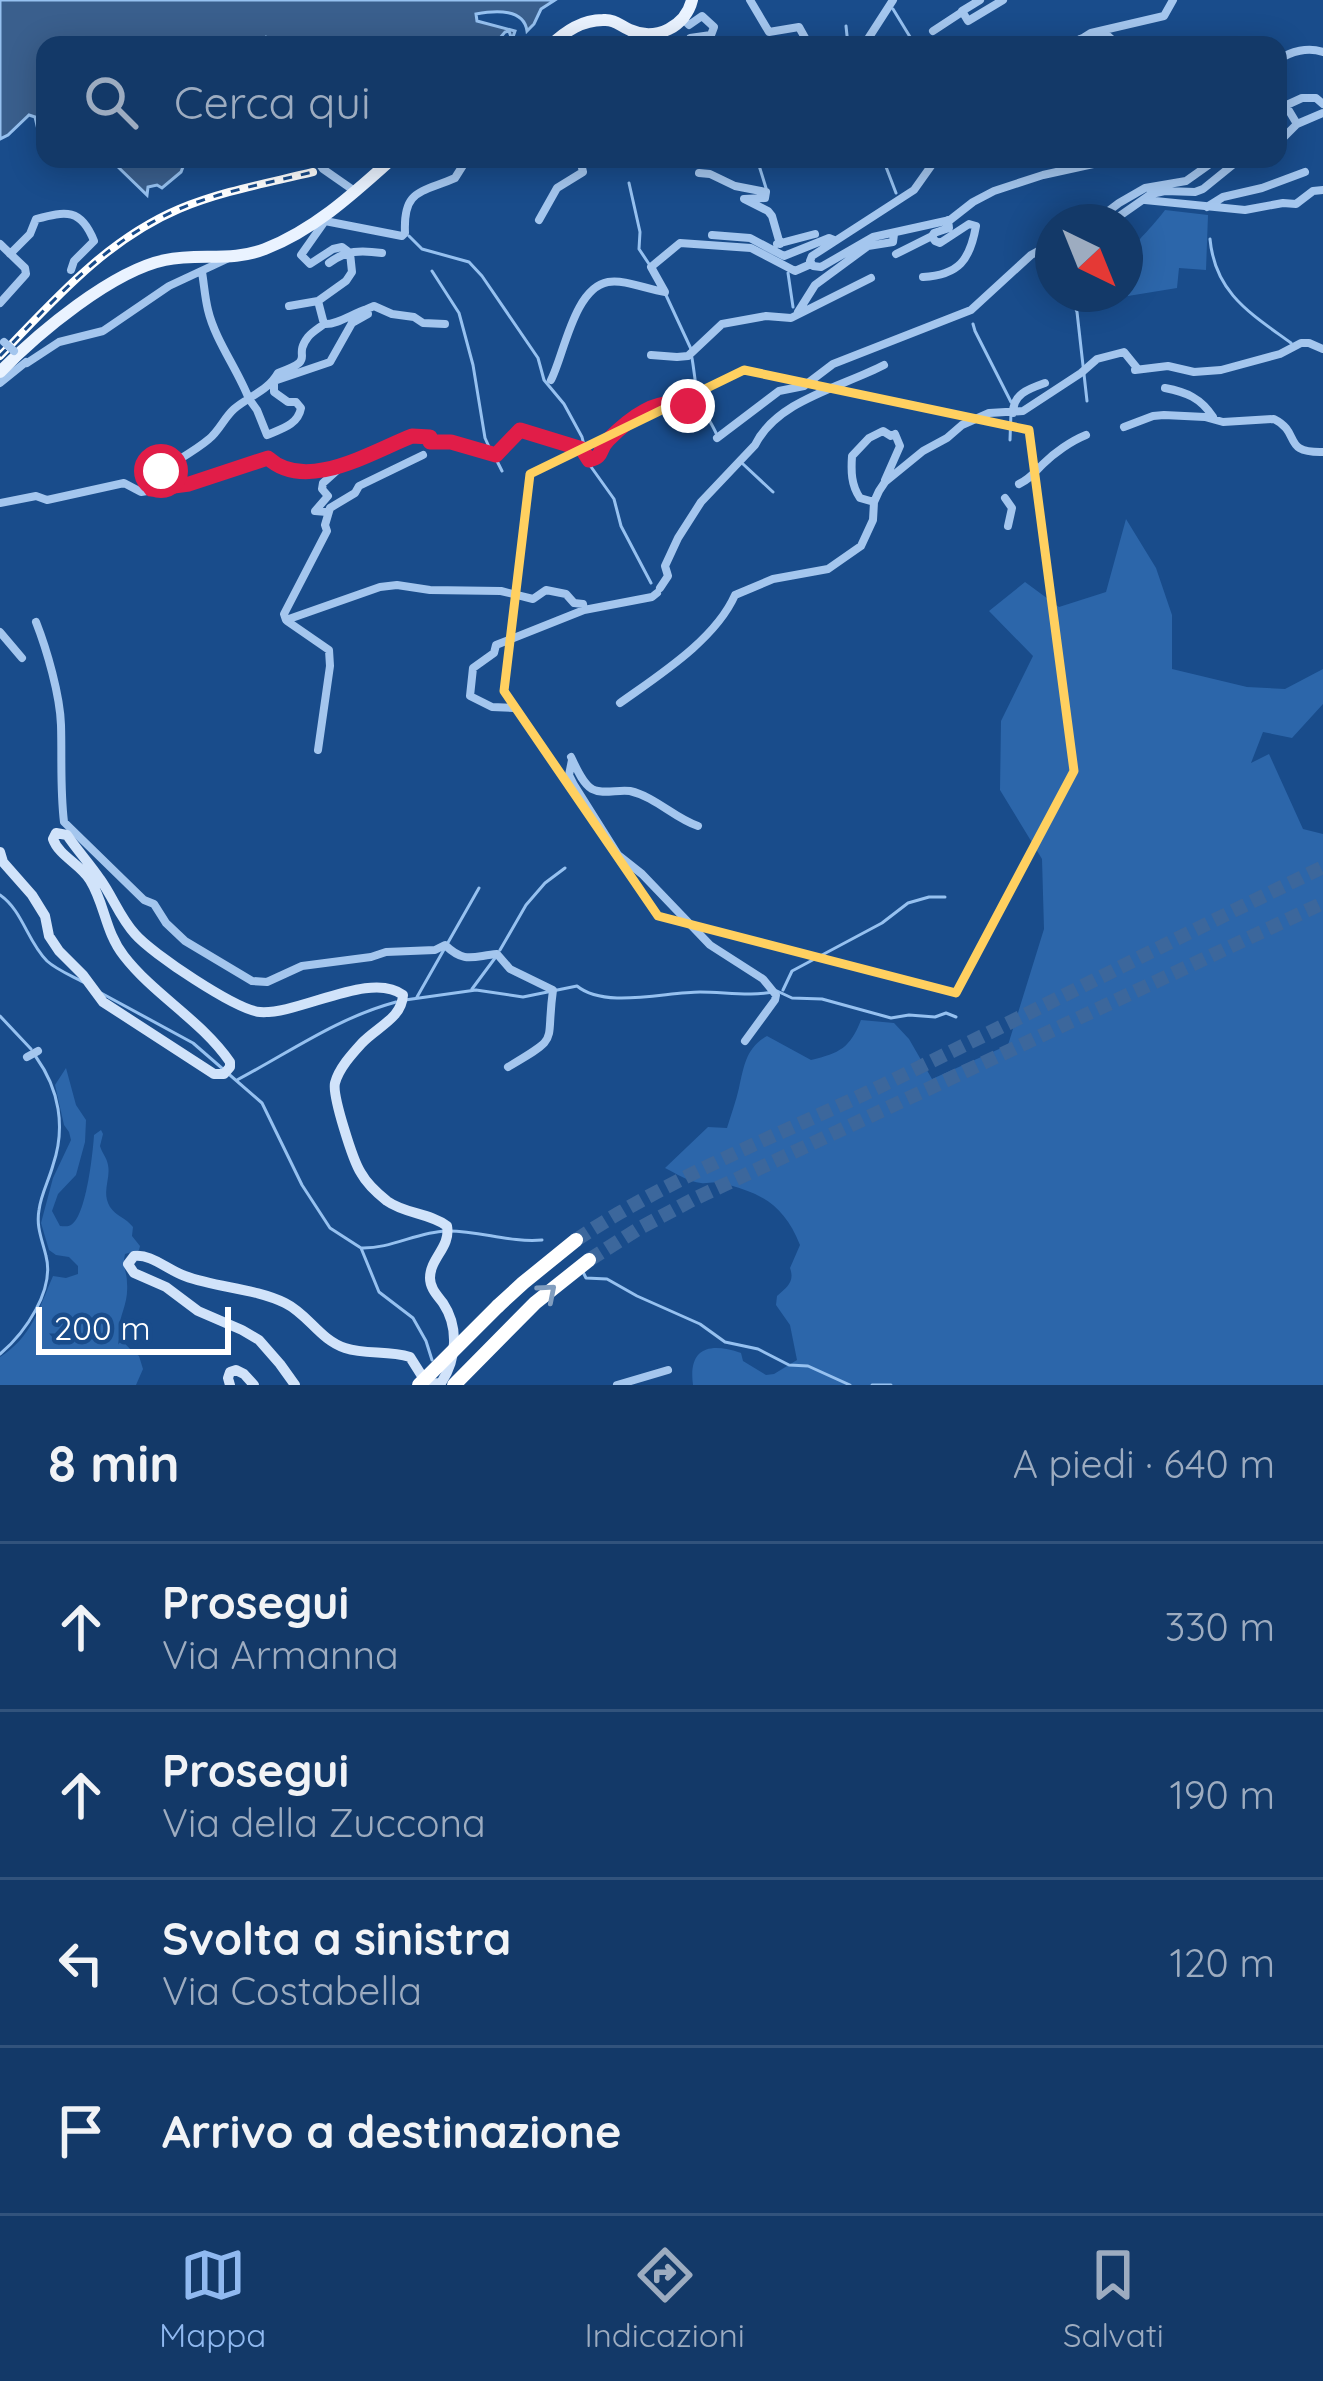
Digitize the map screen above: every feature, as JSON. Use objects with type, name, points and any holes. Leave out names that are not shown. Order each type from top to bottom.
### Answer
[{"type":"highway","points":[[419,1385],[523,1282],[576,1240]]},
{"type":"highway","points":[[442,1384],[590,1259]]},
{"type":"main road","points":[[649,36],[683,20],[692,0]]},
{"type":"main road","points":[[561,36],[569,29],[602,20],[614,21],[637,36]]},
{"type":"main road","points":[[0,372],[43,331],[144,266],[185,257],[231,258],[263,250],[325,218],[382,168]]},
{"type":"street","points":[[682,0],[683,20],[689,25],[702,16],[714,28],[706,36]]},
{"type":"street","points":[[750,0],[769,32],[799,27],[804,36]]},
{"type":"street","points":[[870,36],[893,0]]},
{"type":"street","points":[[933,31],[980,0]]},
{"type":"street","points":[[962,11],[968,21],[1003,0]]},
{"type":"street","points":[[1086,36],[1164,16],[1173,0]]},
{"type":"street","points":[[1287,56],[1314,49],[1323,52]]},
{"type":"street","points":[[1287,104],[1316,98],[1323,108],[1287,134]]},
{"type":"street","points":[[1287,113],[1297,124]]},
{"type":"street","points":[[322,168],[356,192]]},
{"type":"street","points":[[289,306],[318,301],[352,272],[350,253],[342,247],[315,263],[305,261],[302,252],[325,218],[402,236],[410,200],[455,178],[461,168]]},
{"type":"street","points":[[539,220],[556,188],[583,172],[582,168]]},
{"type":"street","points":[[811,264],[812,256],[914,190],[930,168]]},
{"type":"street","points":[[811,264],[821,267],[866,240],[948,220],[1006,187],[1071,168]]},
{"type":"street","points":[[1116,204],[1145,188],[1186,181],[1204,168]]},
{"type":"street","points":[[1138,204],[1165,190],[1196,192],[1228,168]]},
{"type":"street","points":[[1207,207],[1223,196],[1305,172]]},
{"type":"street","points":[[699,173],[766,192],[765,198],[744,200],[772,216],[779,244]]},
{"type":"street","points":[[1144,200],[1245,210],[1296,204],[1313,191],[1323,190]]},
{"type":"street","points":[[10,254],[30,235],[36,219],[72,214],[86,222],[94,241],[71,270]]},
{"type":"street","points":[[896,254],[950,228],[948,220]]},
{"type":"street","points":[[923,277],[955,270],[970,250],[976,226],[969,224],[940,243],[932,236]]},
{"type":"street","points":[[764,245],[815,234]]},
{"type":"street","points":[[798,314],[814,285],[868,246],[893,242],[894,234]]},
{"type":"street","points":[[712,235],[750,238],[784,256],[829,238],[834,241]]},
{"type":"street","points":[[551,380],[584,300],[607,282],[665,292],[652,267],[680,243],[751,248],[795,272],[811,264]]},
{"type":"street","points":[[0,244],[26,274],[0,303]]},
{"type":"street","points":[[329,263],[357,250],[382,253]]},
{"type":"street","points":[[717,438],[779,391],[804,386],[832,364],[971,310],[1035,253]]},
{"type":"street","points":[[0,383],[20,356],[103,331],[169,286],[231,258]]},
{"type":"street","points":[[202,272],[207,307],[267,435],[300,415],[302,408],[296,402],[275,393],[274,381],[278,374],[300,364],[304,343],[324,324],[374,306],[445,324]]},
{"type":"street","points":[[651,355],[688,356],[712,331],[734,320],[791,318],[872,278]]},
{"type":"street","points":[[318,301],[324,324]]},
{"type":"street","points":[[151,489],[161,471],[215,435],[232,410],[274,381],[330,362],[342,337],[356,319],[368,314],[367,309]]},
{"type":"street","points":[[2,340],[20,356]]},
{"type":"street","points":[[885,482],[962,425],[989,412],[1023,411],[1097,359],[1124,352],[1136,369],[1168,366],[1194,372],[1280,354],[1300,343],[1320,349]]},
{"type":"street","points":[[514,708],[492,707],[470,696],[473,668],[494,653],[496,645],[584,610],[656,592],[668,576],[665,566],[689,520],[760,434],[793,405],[884,365]]},
{"type":"street","points":[[1013,413],[1017,397],[1045,383]]},
{"type":"street","points":[[1166,388],[1187,392],[1213,418]]},
{"type":"street","points":[[0,503],[36,496],[47,500],[124,483],[141,492],[189,484],[268,458],[272,464],[298,472],[323,470],[425,435],[430,442],[451,442],[496,455],[516,432],[527,430],[582,449],[589,460],[595,460],[603,445],[631,418],[671,402],[688,406]]},
{"type":"street","points":[[1124,428],[1153,416],[1223,422],[1277,420],[1294,447],[1323,452]]},
{"type":"street","points":[[620,703],[681,659],[727,614],[735,595],[773,579],[828,569],[862,546],[873,520],[874,502],[900,445],[895,434],[883,431],[852,456],[851,473],[860,498],[874,502]]},
{"type":"street","points":[[1018,484],[1086,435]]},
{"type":"street","points":[[318,750],[329,650],[284,614],[326,531],[327,512],[359,486],[423,455]]},
{"type":"street","points":[[327,512],[315,511],[328,496],[323,483],[345,463]]},
{"type":"street","points":[[1005,498],[1012,508],[1008,526]]},
{"type":"street","points":[[286,620],[397,585],[501,591],[533,599],[546,590],[566,594],[574,603],[583,604],[584,610]]},
{"type":"street","points":[[36,622],[60,711],[64,822],[144,900],[154,904],[175,933],[252,981],[267,982],[302,966],[386,952],[435,950],[445,945],[459,957],[497,954],[510,969],[553,990],[551,1037],[543,1047],[508,1067]]},
{"type":"street","points":[[0,632],[22,658]]},
{"type":"street","points":[[698,826],[650,798],[592,789],[572,757],[569,775],[618,855],[710,945],[764,979],[776,995],[745,1041]]},
{"type":"street","points":[[0,851],[3,862],[45,916],[59,951],[103,1002],[201,1067],[214,1074],[226,1072],[230,1062],[220,1047],[116,946],[94,886],[55,846],[54,828],[62,804]]},
{"type":"street","points":[[56,833],[67,835],[138,938],[247,1010],[280,1011],[387,987],[398,990],[403,1000],[395,1016],[359,1046],[340,1070],[334,1099],[354,1162],[374,1190],[408,1213],[447,1226],[449,1237],[430,1275],[453,1323],[454,1349],[442,1384],[424,1381],[410,1357],[338,1346],[285,1304],[184,1276],[144,1255],[128,1264],[134,1273],[166,1287],[198,1311],[259,1340],[295,1385]]},
{"type":"street","points":[[27,1057],[38,1051]]},
{"type":"street","points":[[230,1385],[230,1372],[236,1370],[254,1385]]},
{"type":"street","points":[[617,1385],[668,1370]]},
{"type":"highlighted area","points":[[744,370],[1029,430],[1074,771],[956,993],[658,916],[504,691],[530,474]]},
{"type":"shaded area","points":[[0,0],[555,0],[541,9],[527,31],[515,15],[476,14],[477,21],[515,31],[513,36],[509,31],[502,36],[36,36],[36,121],[29,115],[0,139]]},
{"type":"shaded area","points":[[119,168],[183,168],[162,188],[148,187],[147,195]]},
{"type":"shaded area","points":[[1165,210],[1208,215],[1206,270],[1179,268],[1177,288],[1143,294],[1143,236]]},
{"type":"shaded area","points":[[1126,519],[1156,568],[1172,615],[1172,669],[1247,687],[1285,689],[1323,669],[1323,704],[1292,738],[1263,732],[1251,763],[1269,754],[1303,829],[1323,834],[1323,1385],[693,1385],[694,1363],[710,1349],[741,1353],[743,1361],[766,1375],[797,1360],[790,1325],[776,1305],[777,1296],[791,1281],[790,1268],[800,1245],[787,1220],[769,1202],[748,1191],[718,1182],[696,1182],[665,1168],[708,1127],[727,1128],[754,1046],[767,1036],[811,1060],[843,1048],[861,1020],[894,1023],[932,1079],[1008,1045],[1044,929],[1042,859],[1000,790],[1001,721],[1033,656],[989,611],[1025,582],[1059,607],[1106,592]]},
{"type":"shaded area","points":[[66,1068],[76,1105],[86,1120],[85,1142],[76,1175],[58,1194],[52,1211],[60,1226],[76,1220],[88,1184],[94,1135],[101,1130],[100,1146],[109,1170],[107,1201],[133,1227],[132,1236],[140,1246],[125,1254],[127,1295],[119,1330],[139,1356],[143,1369],[136,1385],[0,1385],[0,1357],[27,1331],[53,1276],[78,1274],[78,1266],[69,1257],[49,1250],[41,1223],[53,1178],[71,1140],[55,1085]]},
{"type":"waterway","points":[[893,9],[910,36]]},
{"type":"waterway","points":[[846,26],[847,36]]},
{"type":"waterway","points":[[760,168],[766,188]]},
{"type":"waterway","points":[[886,168],[896,193]]},
{"type":"waterway","points":[[629,183],[639,249],[649,264]]},
{"type":"waterway","points":[[409,236],[422,249],[469,262],[482,276],[538,358],[544,380],[564,404],[585,449]]},
{"type":"waterway","points":[[1210,239],[1227,288],[1291,343]]},
{"type":"waterway","points":[[432,271],[459,313],[490,449]]},
{"type":"waterway","points":[[788,273],[793,307]]},
{"type":"waterway","points":[[665,293],[691,349]]},
{"type":"waterway","points":[[1077,312],[1087,401]]},
{"type":"waterway","points":[[973,324],[1011,402]]},
{"type":"waterway","points":[[692,358],[698,398],[716,433]]},
{"type":"waterway","points":[[1010,440],[1011,412]]},
{"type":"waterway","points":[[495,457],[502,471]]},
{"type":"waterway","points":[[589,464],[614,499],[621,526],[651,583]]},
{"type":"waterway","points":[[743,464],[773,492]]},
{"type":"waterway","points":[[500,950],[526,905],[565,868]]},
{"type":"waterway","points":[[417,997],[479,888]]},
{"type":"waterway","points":[[0,895],[47,961],[83,982]]},
{"type":"waterway","points":[[783,990],[792,971],[882,923],[908,903],[945,897]]},
{"type":"waterway","points":[[472,989],[495,958]]},
{"type":"waterway","points":[[405,1000],[476,990],[523,997],[577,986],[619,998],[777,991],[891,1018],[946,1013],[956,1017]]},
{"type":"waterway","points":[[101,993],[193,1043],[262,1103],[302,1185],[330,1228],[361,1248],[379,1292],[413,1318],[432,1360]]},
{"type":"waterway","points":[[237,1080],[334,1026],[396,1002]]},
{"type":"waterway","points":[[0,1016],[31,1049]]},
{"type":"waterway","points":[[0,1354],[28,1323],[42,1296],[48,1269],[38,1216],[57,1151],[59,1123],[55,1095],[36,1057]]},
{"type":"waterway","points":[[361,1248],[446,1231],[542,1240]]},
{"type":"waterway","points":[[583,1272],[586,1278],[607,1279],[700,1324],[725,1342],[758,1349],[789,1365],[808,1366],[850,1385]]},
{"type":"waterway","points":[[872,1385],[891,1385]]},
{"type":"tunnel","points":[[576,1240],[686,1177],[1323,867]]},
{"type":"tunnel","points":[[589,1260],[692,1200],[1323,903]]},
{"type":"railway","points":[[0,356],[82,273],[153,222],[212,197],[313,172]]},
{"type":"route","points":[[161,471],[151,489],[189,484],[268,458],[272,464],[298,472],[331,469],[425,435],[430,442],[451,442],[496,455],[520,430],[582,449],[589,460],[595,460],[603,445],[631,418],[671,402],[688,406]]}]
